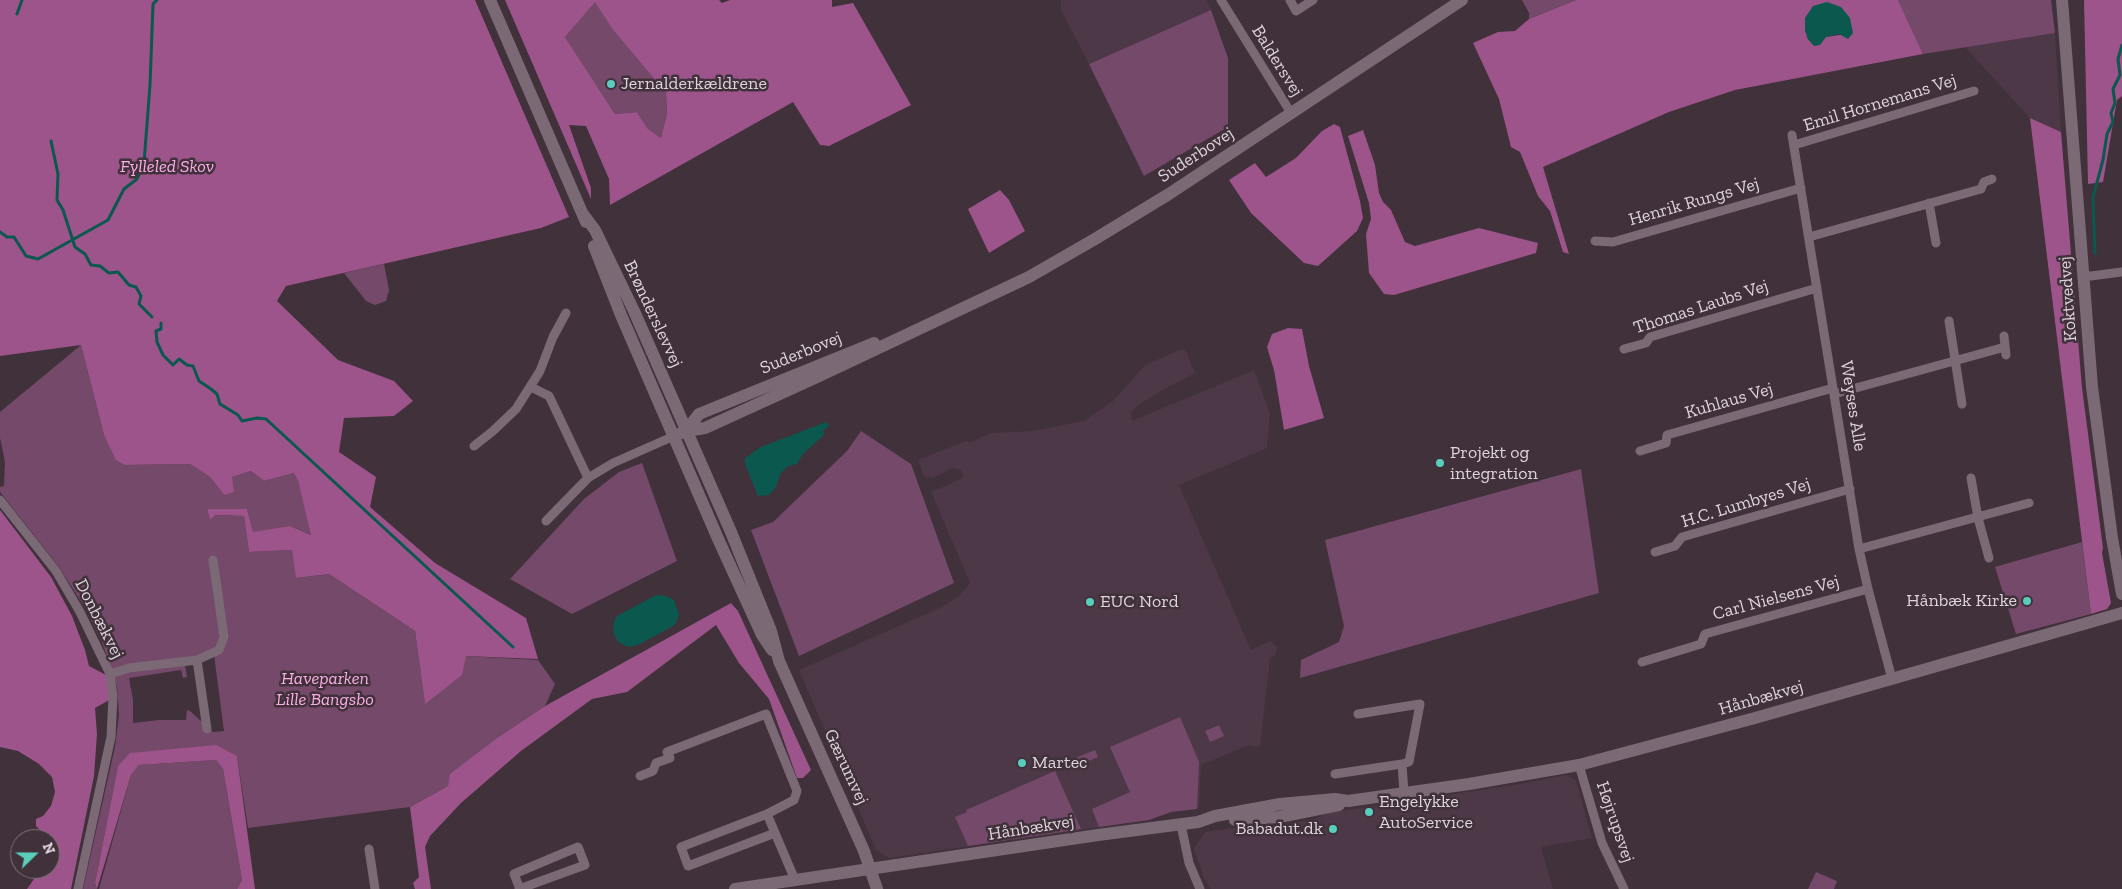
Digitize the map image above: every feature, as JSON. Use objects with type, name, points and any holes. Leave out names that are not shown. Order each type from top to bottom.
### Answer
[{"type":"street","name":"Brønderslevvej","points":[[490,0],[583,214],[621,315],[674,436]]},
{"type":"street","name":"Baldersvej","points":[[1221,0],[1291,113]]},
{"type":"street","points":[[1290,0],[1296,11],[1313,0]]},
{"type":"street","name":"Suderbovej","points":[[674,436],[686,430],[705,428],[886,346],[1029,276],[1095,239],[1462,0]]},
{"type":"street","name":"Koktvedvej","points":[[2062,0],[2092,387],[2111,529],[2122,594]]},
{"type":"street","name":"Emil Hornemans Vej","points":[[1794,145],[1974,91]]},
{"type":"street","name":"Weyses Alle","points":[[1792,135],[1859,550],[1892,679]]},
{"type":"street","points":[[1809,236],[1981,189],[1984,182],[1992,179]]},
{"type":"street","name":"Henrik Rungs Vej","points":[[1595,241],[1613,242],[1801,188]]},
{"type":"street","points":[[1929,203],[1936,243]]},
{"type":"street","name":"Brønderslevvej","points":[[583,214],[595,230],[634,311],[686,430]]},
{"type":"street","points":[[2084,276],[2122,272]]},
{"type":"street","name":"Thomas Laubs Vej","points":[[1624,349],[1646,343],[1650,337],[1817,288]]},
{"type":"street","points":[[474,446],[493,432],[516,409],[531,388],[540,371],[553,337],[566,313]]},
{"type":"street","points":[[1949,321],[1962,404]]},
{"type":"street","points":[[1834,391],[1955,361],[2006,351],[2004,336]]},
{"type":"street","points":[[531,388],[549,396],[588,478]]},
{"type":"street","name":"Kuhlaus Vej","points":[[1640,451],[1666,443],[1667,435],[1834,391]]},
{"type":"street","name":"Gærumvej","points":[[686,430],[731,532],[771,631],[779,661]]},
{"type":"street","points":[[546,521],[588,478],[613,463],[674,436]]},
{"type":"street","name":"Gærumvej","points":[[674,436],[718,541],[762,635],[779,661],[864,851],[877,889]]},
{"type":"street","points":[[1971,478],[1978,518],[1989,558]]},
{"type":"street","name":"H.C. Lumbyes Vej","points":[[1655,552],[1675,546],[1682,537],[1850,489]]},
{"type":"street","name":"Donbækvej","points":[[0,500],[56,571],[80,612],[110,674],[113,696],[111,737],[78,889]]},
{"type":"street","points":[[1859,550],[2029,503]]},
{"type":"street","points":[[110,674],[129,668],[197,660],[219,650],[224,638],[213,560]]},
{"type":"street","name":"Carl Nielsens Vej","points":[[1642,662],[1701,644],[1705,634],[1868,589]]},
{"type":"street","name":"Hånbækvej","points":[[735,889],[753,888],[795,880],[1098,835],[1181,825],[1215,816],[1280,804],[1335,799],[1348,801],[1579,765],[1651,747],[2122,613]]},
{"type":"street","points":[[197,660],[207,729]]},
{"type":"street","points":[[1334,774],[1410,762],[1420,704],[1358,714]]},
{"type":"street","points":[[640,776],[653,771],[656,763],[670,758],[668,752],[766,714],[796,791],[794,800],[767,814],[681,847],[688,866],[776,832]]},
{"type":"street","points":[[1402,764],[1404,793]]},
{"type":"street","name":"Højrupsvej","points":[[1579,765],[1602,843],[1624,889]]},
{"type":"street","points":[[767,814],[795,880]]},
{"type":"street","points":[[1181,825],[1189,864],[1200,889]]},
{"type":"street","points":[[578,847],[585,865],[519,889],[514,874],[578,847]]},
{"type":"street","points":[[369,849],[375,889]]},
{"type":"shaded area","points":[[1061,0],[1206,0],[1211,10],[1089,64],[1061,10]]},
{"type":"shaded area","points":[[1827,2],[1841,7],[1850,18],[1853,33],[1848,39],[1839,34],[1826,37],[1820,45],[1814,46],[1808,39],[1805,30],[1805,18],[1813,6]]},
{"type":"shaded area","points":[[2055,33],[2061,132],[2030,118],[1964,46]]},
{"type":"shaded area","name":"EUC Nord","points":[[1182,349],[1186,351],[1195,373],[1162,390],[1137,406],[1131,413],[1132,421],[1254,370],[1270,413],[1267,448],[1179,485],[1251,650],[1270,641],[1277,647],[1276,655],[1270,658],[1260,747],[1249,745],[1201,765],[1199,808],[1171,812],[1149,820],[889,858],[876,850],[799,670],[942,607],[958,597],[970,583],[931,492],[963,478],[963,474],[961,470],[953,468],[932,478],[924,476],[918,460],[966,441],[969,443],[991,433],[1033,431],[1084,421],[1113,401],[1145,365]]},
{"type":"shaded area","points":[[826,422],[829,426],[823,431],[824,435],[803,454],[797,464],[788,466],[780,474],[776,487],[769,495],[758,496],[745,464],[745,458],[761,447]]},
{"type":"shaded area","points":[[656,595],[666,596],[674,600],[679,615],[675,625],[638,645],[628,647],[618,642],[613,632],[614,621],[617,616]]},
{"type":"shaded area","points":[[1567,775],[1576,780],[1592,838],[1541,847],[1553,889],[1211,889],[1204,878],[1194,849],[1205,832],[1234,828],[1244,830],[1312,820],[1328,813],[1520,784]]},
{"type":"green space","name":"Fylleled Skov","points":[[0,0],[475,0],[569,217],[541,228],[286,286],[277,301],[338,360],[394,381],[413,401],[394,416],[344,418],[339,452],[376,477],[370,507],[435,563],[526,618],[538,659],[466,656],[462,675],[425,704],[415,631],[329,574],[296,578],[292,550],[249,552],[244,516],[215,515],[210,520],[207,509],[247,509],[253,532],[290,526],[311,535],[298,481],[294,473],[264,481],[251,471],[232,477],[234,492],[224,495],[210,477],[190,464],[125,465],[116,460],[104,435],[81,345],[0,356]]},
{"type":"green space","points":[[505,0],[719,0],[722,3],[730,0],[832,0],[832,7],[853,3],[911,105],[829,146],[820,145],[793,102],[610,205],[609,179],[586,126],[569,125],[591,188],[591,199]],"holes":[[[595,2],[613,30],[666,93],[667,113],[661,138],[648,129],[637,112],[615,114],[565,37]]]},
{"type":"green space","points":[[1522,0],[1576,0],[1529,19],[1529,13]]},
{"type":"green space","points":[[1576,0],[1898,0],[1923,54],[1735,90],[1669,112],[1543,167],[1569,254],[1563,252],[1550,211],[1538,196],[1520,152],[1511,147],[1499,99],[1473,43],[1498,32],[1515,31],[1529,19]],"holes":[[[1805,30],[1853,33],[1826,37],[1814,45],[1808,39]]]},
{"type":"green space","points":[[1898,0],[2051,0],[2055,33],[1923,54]]},
{"type":"green space","points":[[2084,0],[2122,0],[2122,96],[2117,100],[2103,182],[2088,184]]},
{"type":"green space","points":[[595,1],[613,30],[666,93],[667,113],[661,138],[648,129],[637,112],[615,114],[565,37]]},
{"type":"green space","points":[[1211,10],[1228,58],[1228,127],[1144,176],[1089,64]]},
{"type":"green space","points":[[2030,118],[2061,132],[2082,388],[2103,548],[2102,553],[2111,603],[2107,609],[2091,614]]},
{"type":"green space","points":[[1334,124],[1340,127],[1363,218],[1357,231],[1318,266],[1304,263],[1251,213],[1229,180],[1255,163],[1266,177],[1296,158],[1322,131]]},
{"type":"green space","points":[[1363,130],[1375,165],[1379,193],[1383,202],[1391,210],[1405,242],[1415,246],[1479,228],[1538,243],[1536,253],[1394,295],[1384,294],[1369,273],[1366,234],[1371,219],[1369,203],[1348,136]]},
{"type":"green space","points":[[1000,190],[1009,200],[1025,231],[989,253],[968,209]]},
{"type":"green space","points":[[384,264],[389,290],[386,301],[375,305],[366,301],[344,273]]},
{"type":"green space","points":[[1288,328],[1302,329],[1309,366],[1324,418],[1284,430],[1274,370],[1267,347],[1272,334]]},
{"type":"green space","name":"Haveparken Lille Bangsbo","points":[[81,345],[104,435],[125,465],[190,464],[210,477],[224,495],[232,477],[251,471],[264,481],[294,473],[298,481],[312,535],[290,526],[253,533],[247,509],[207,509],[210,520],[214,515],[244,516],[249,552],[292,550],[297,578],[329,574],[415,631],[425,703],[465,656],[538,660],[555,684],[545,706],[497,738],[451,774],[448,786],[410,807],[248,828],[237,756],[118,766],[95,883],[97,889],[83,889],[115,747],[119,715],[117,687],[102,642],[85,608],[59,567],[0,492],[0,487],[4,486],[5,462],[0,438],[0,412]],"holes":[[[214,655],[224,731],[213,732],[187,710],[186,720],[159,720],[133,723],[133,700],[129,678],[181,670],[183,678],[187,677],[184,658]]]},
{"type":"green space","points":[[861,431],[911,464],[954,583],[799,656],[751,530],[773,522],[847,451]]},
{"type":"green space","points":[[642,463],[677,561],[572,614],[510,579],[584,499],[619,472]]},
{"type":"green space","points":[[1581,469],[1599,593],[1300,678],[1301,660],[1339,642],[1344,626],[1325,540]]},
{"type":"green space","points":[[0,510],[51,577],[72,616],[89,666],[106,675],[113,698],[95,708],[97,734],[94,776],[71,889],[27,889],[34,879],[60,879],[60,829],[39,829],[36,826],[36,819],[43,816],[51,806],[55,792],[52,777],[39,764],[18,751],[0,747]]},
{"type":"green space","points":[[2082,542],[2091,614],[2016,634],[1995,567]]},
{"type":"green space","points":[[731,603],[738,611],[811,770],[803,778],[797,778],[769,699],[739,663],[716,625],[627,692],[592,699],[521,751],[461,803],[430,836],[425,847],[431,889],[415,889],[413,883],[419,877],[410,807],[448,786],[450,774],[497,738],[545,706]]},
{"type":"green space","points":[[1180,717],[1199,762],[1197,809],[1171,812],[1149,820],[1099,827],[1092,809],[1130,792],[1110,747]]},
{"type":"green space","points":[[1219,725],[1224,736],[1210,742],[1205,731]]},
{"type":"green space","points":[[216,745],[237,756],[255,889],[237,889],[242,880],[223,769],[216,760],[139,765],[131,775],[97,889],[95,883],[118,766],[130,753]]},
{"type":"green space","points":[[1095,750],[1098,757],[1071,768],[1068,761]]},
{"type":"green space","points":[[216,760],[223,769],[242,880],[237,889],[99,889],[131,775],[139,765]]},
{"type":"green space","points":[[1055,771],[1081,829],[968,846],[955,817],[967,812],[966,810]]},
{"type":"green space","points":[[1816,872],[1837,881],[1834,889],[1808,889]]},
{"type":"waterway","points":[[17,14],[22,0]]},
{"type":"waterway","points":[[0,232],[7,237],[14,237],[26,256],[38,259],[108,220],[124,189],[137,179],[144,163],[150,85],[153,4],[157,0]]},
{"type":"waterway","points":[[2095,253],[2093,197],[2103,160],[2107,134],[2113,122],[2111,113],[2115,103],[2113,89],[2120,75],[2118,59],[2122,45]]},
{"type":"waterway","points":[[51,141],[58,174],[57,200],[63,210],[75,247],[85,254],[91,265],[100,266],[109,273],[118,272],[129,285],[136,287],[141,296],[139,304],[152,317]]},
{"type":"waterway","points":[[161,323],[161,329],[156,331],[157,342],[163,355],[173,365],[179,359],[187,365],[193,366],[199,381],[217,394],[220,404],[238,415],[242,421],[257,418],[266,419],[513,647]]},
{"type":"place","name":"Jernalderkældrene","points":[[611,84]]},
{"type":"place","name":"Projekt og integration","points":[[1440,463]]},
{"type":"place","name":"Hånbæk Kirke","points":[[2027,601]]},
{"type":"place","name":"EUC Nord","points":[[1090,602]]},
{"type":"place","name":"Martec","points":[[1022,763]]},
{"type":"place","name":"Engelykke AutoService","points":[[1369,812]]},
{"type":"place","name":"Babadut.dk","points":[[1333,829]]}]
